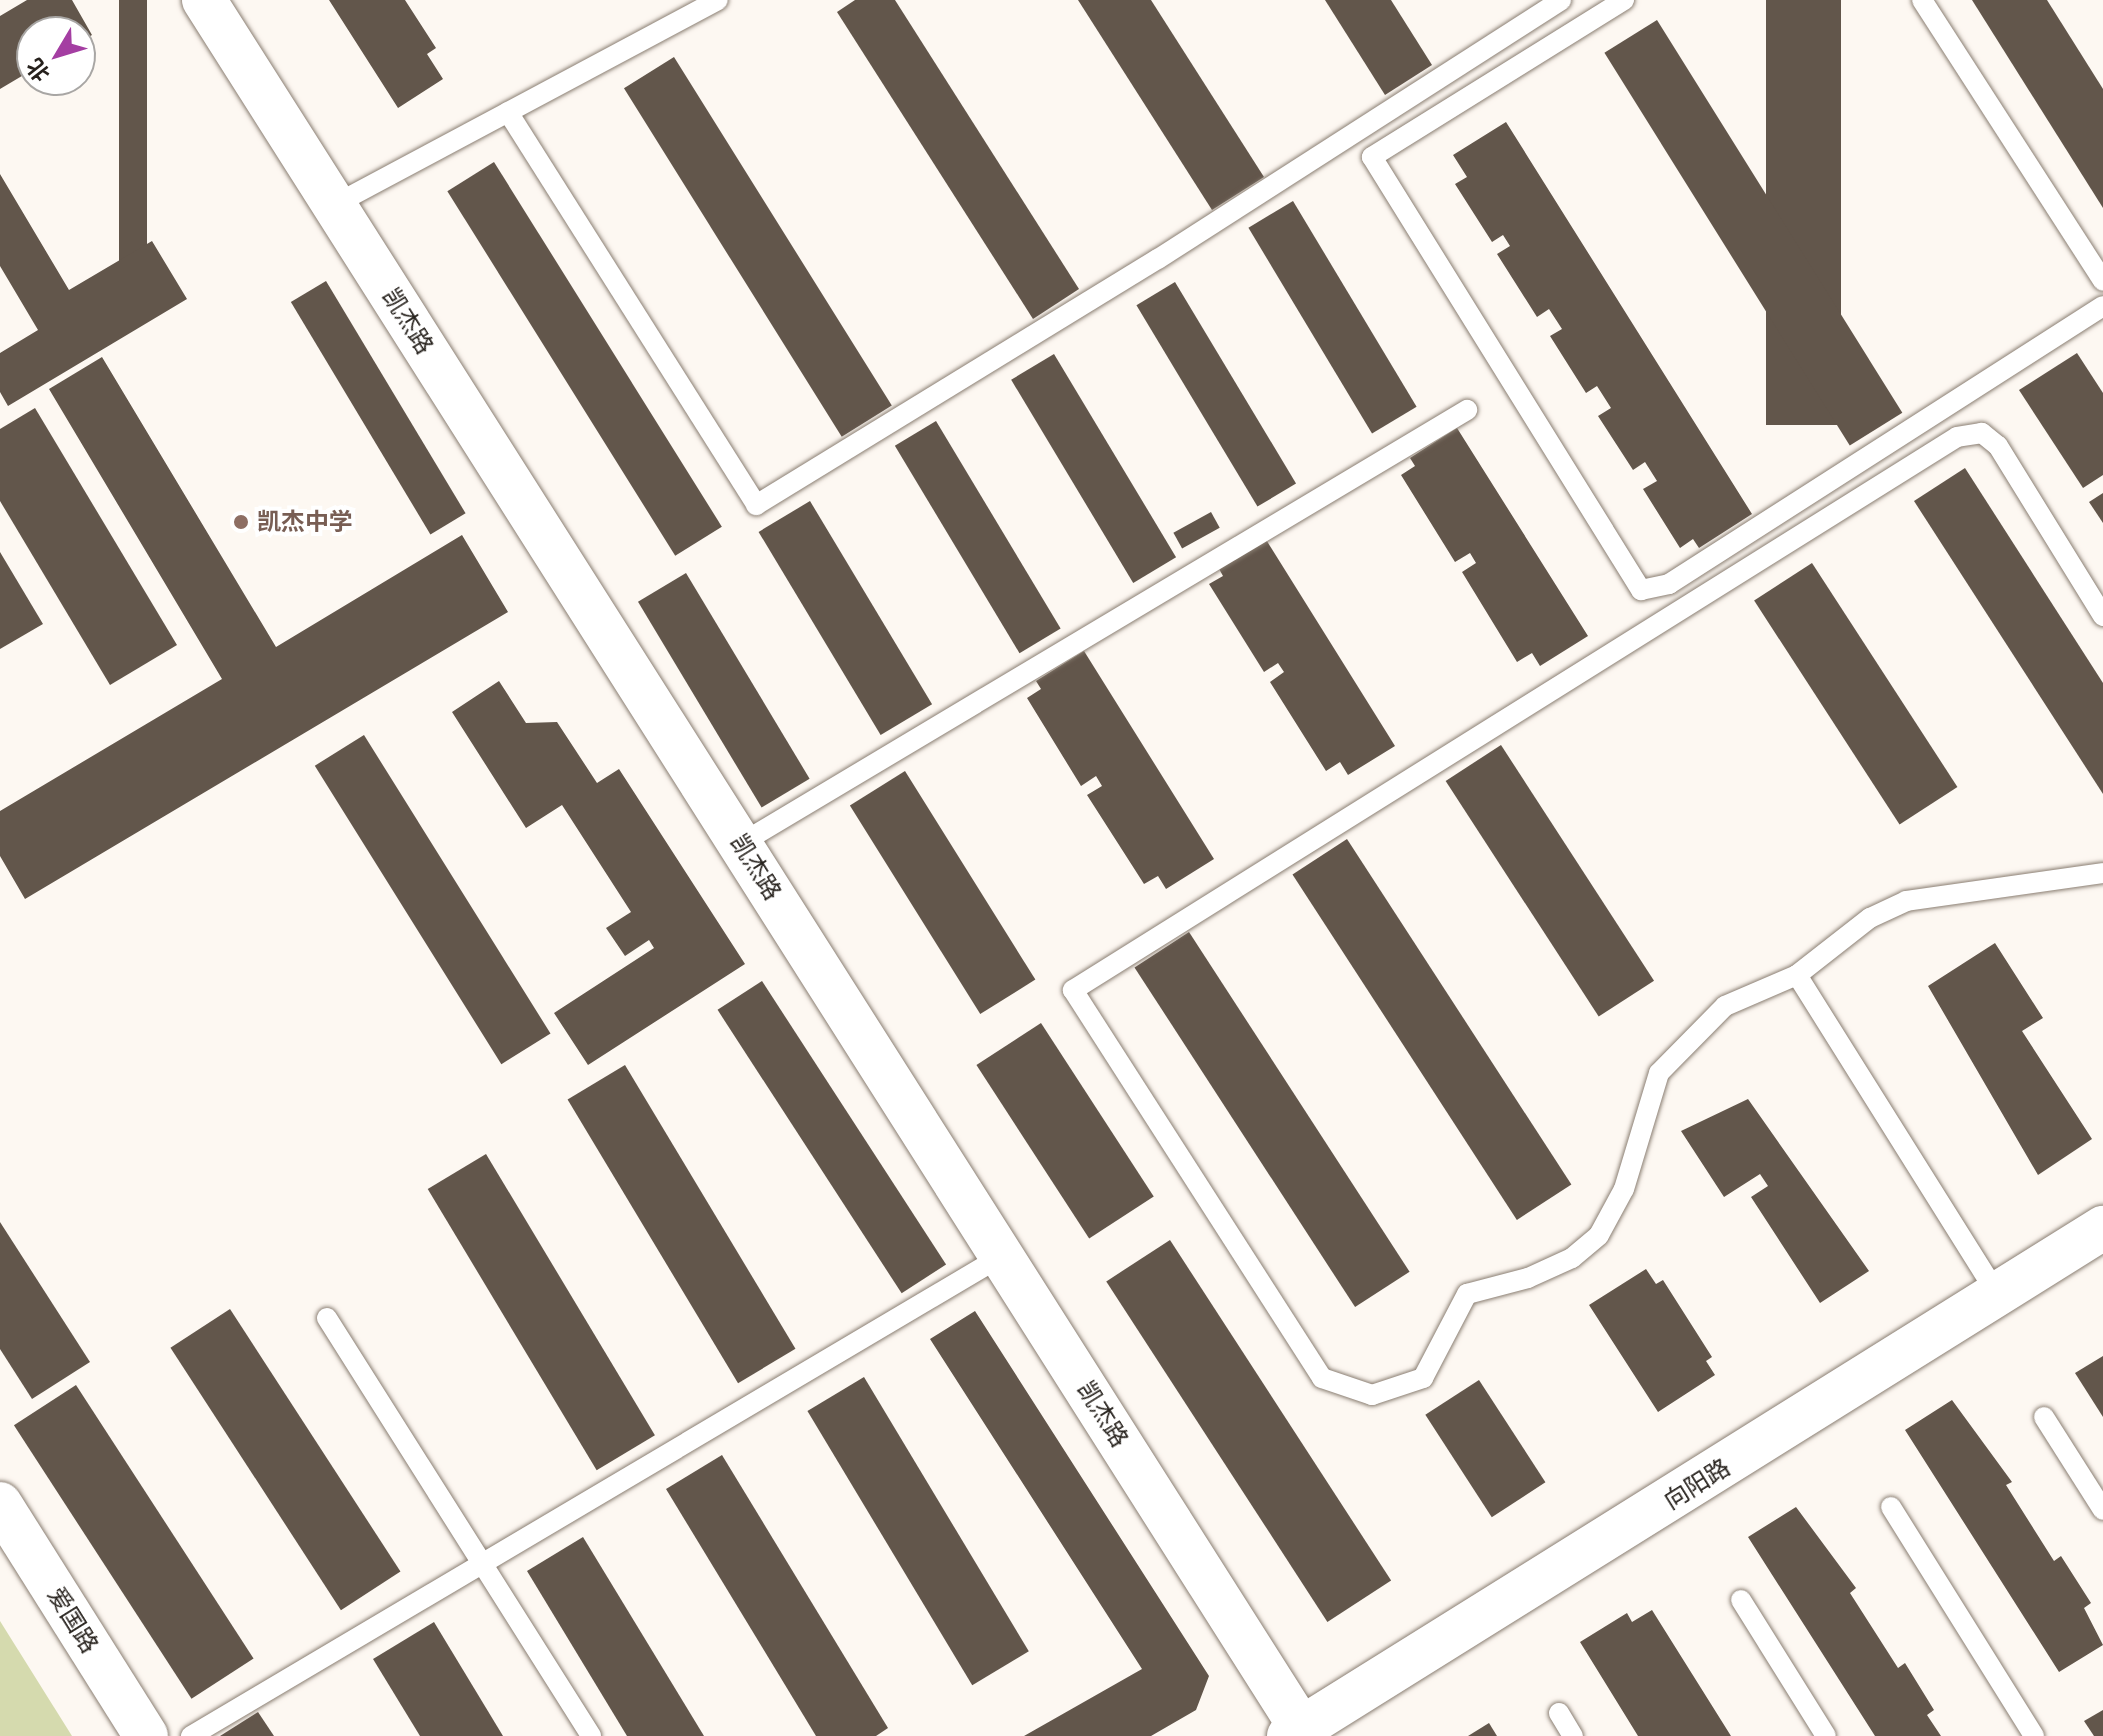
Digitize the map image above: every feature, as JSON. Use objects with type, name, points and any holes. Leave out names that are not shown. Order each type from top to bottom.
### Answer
[{"type":"street","name":"凯杰路","points":[[204,0],[1002,1256],[1299,1734]]},
{"type":"street","name":"向阳路","points":[[1299,1734],[2103,1228]]},
{"type":"street","name":"爱国路","points":[[0,1504],[146,1736]]},
{"type":"lane","points":[[334,205],[718,0]]},
{"type":"lane","points":[[508,112],[756,505],[1158,259],[1561,0]]},
{"type":"lane","points":[[1624,0],[1372,157],[1641,590],[1669,584],[2103,306]]},
{"type":"lane","points":[[1922,0],[2103,281]]},
{"type":"lane","points":[[740,844],[1467,410]]},
{"type":"lane","points":[[2103,616],[1998,446],[1982,433],[1957,437],[1073,990],[1322,1378],[1372,1395],[1423,1378],[1467,1294],[1528,1278],[1572,1258],[1599,1235],[1624,1189],[1659,1073],[1725,1006],[1797,975],[1870,918],[1906,901],[2103,873]]},
{"type":"lane","points":[[1797,975],[1997,1294]]},
{"type":"lane","points":[[191,1736],[1002,1256]]},
{"type":"lane","points":[[327,1318],[591,1736]]},
{"type":"lane","points":[[2044,1417],[2103,1510]]},
{"type":"lane","points":[[1891,1507],[2034,1736]]},
{"type":"lane","points":[[1741,1600],[1826,1736]]},
{"type":"lane","points":[[1559,1713],[1573,1736]]},
{"type":"green space","points":[[0,1621],[72,1736],[0,1736]]},
{"type":"building","points":[[27,0],[72,0],[81,16],[16,16],[16,80],[0,89],[0,16]]},
{"type":"building","points":[[119,0],[147,0],[147,292],[119,292]]},
{"type":"building","points":[[329,0],[405,0],[436,48],[427,54],[443,79],[398,108]]},
{"type":"building","points":[[855,0],[895,0],[1079,289],[1033,319],[837,12]]},
{"type":"building","points":[[1078,0],[1151,0],[1264,177],[1212,210]]},
{"type":"building","points":[[1325,0],[1391,0],[1432,65],[1385,95]]},
{"type":"building","points":[[1766,0],[1841,0],[1841,425],[1766,425]]},
{"type":"building","points":[[1972,0],[2047,0],[2103,89],[2103,208]]},
{"type":"building","points":[[1657,20],[1902,413],[1850,446],[1604,53]]},
{"type":"building","points":[[674,57],[892,406],[842,437],[624,88]]},
{"type":"building","points":[[1506,122],[1752,514],[1699,548],[1693,539],[1680,548],[1643,489],[1657,481],[1645,462],[1633,470],[1598,416],[1611,408],[1597,386],[1586,393],[1550,336],[1562,329],[1549,309],[1537,317],[1497,254],[1510,246],[1503,235],[1492,242],[1455,184],[1467,177],[1453,155]]},
{"type":"building","points":[[494,162],[722,527],[675,556],[447,191]]},
{"type":"building","points":[[0,174],[69,290],[152,241],[187,299],[8,406],[0,392],[0,353],[38,330],[0,266]]},
{"type":"building","points":[[1293,201],[1417,407],[1372,434],[1248,228]]},
{"type":"building","points":[[326,281],[466,513],[430,534],[291,302]]},
{"type":"building","points":[[1175,282],[1296,483],[1257,507],[1136,305]]},
{"type":"building","points":[[2077,353],[2103,393],[2103,475],[2083,488],[2019,390]]},
{"type":"building","points":[[1054,354],[1176,557],[1133,583],[1011,380]]},
{"type":"building","points":[[102,357],[276,647],[462,535],[508,612],[25,899],[0,856],[0,811],[222,679],[49,389]]},
{"type":"building","points":[[35,408],[177,645],[110,685],[0,501],[0,429]]},
{"type":"building","points":[[936,421],[1061,628],[1019,653],[895,446]]},
{"type":"building","points":[[1457,428],[1588,636],[1540,666],[1532,653],[1517,662],[1462,572],[1476,563],[1470,553],[1455,562],[1401,475],[1415,466],[1410,458]]},
{"type":"building","points":[[1965,468],[2103,683],[2103,794],[1914,501]]},
{"type":"building","points":[[2103,493],[2103,523],[2089,502]]},
{"type":"building","points":[[810,501],[932,704],[881,735],[759,532]]},
{"type":"building","points":[[1211,512],[1220,528],[1182,549],[1173,533]]},
{"type":"building","points":[[1265,538],[1395,746],[1348,775],[1340,762],[1326,771],[1270,682],[1284,672],[1278,663],[1264,672],[1209,584],[1223,576],[1218,567]]},
{"type":"building","points":[[0,552],[43,624],[0,649]]},
{"type":"building","points":[[1812,563],[1957,787],[1900,825],[1754,601]]},
{"type":"building","points":[[686,573],[810,779],[762,808],[638,602]]},
{"type":"building","points":[[1084,651],[1214,859],[1166,889],[1158,876],[1144,884],[1087,795],[1102,786],[1096,776],[1081,786],[1027,698],[1041,689],[1036,681]]},
{"type":"building","points":[[499,681],[526,723],[557,722],[597,783],[619,769],[745,964],[588,1065],[554,1013],[654,948],[649,940],[625,956],[606,928],[631,912],[562,805],[526,828],[452,712]]},
{"type":"building","points":[[364,735],[551,1034],[501,1064],[315,766]]},
{"type":"building","points":[[1501,745],[1654,981],[1599,1017],[1446,781]]},
{"type":"building","points":[[905,771],[1035,980],[980,1014],[850,805]]},
{"type":"building","points":[[1347,839],[1571,1185],[1517,1220],[1292,874]]},
{"type":"building","points":[[1189,932],[1410,1272],[1355,1307],[1134,967]]},
{"type":"building","points":[[1995,943],[2043,1018],[2022,1031],[2092,1139],[2038,1175],[1928,986]]},
{"type":"building","points":[[762,981],[946,1264],[902,1293],[718,1010]]},
{"type":"building","points":[[1041,1023],[1154,1197],[1089,1239],[976,1065]]},
{"type":"building","points":[[625,1065],[795,1349],[738,1383],[568,1100]]},
{"type":"building","points":[[1748,1099],[1869,1271],[1820,1303],[1751,1197],[1768,1186],[1760,1174],[1724,1197],[1681,1131]]},
{"type":"building","points":[[486,1154],[655,1435],[597,1470],[428,1189]]},
{"type":"building","points":[[0,1222],[90,1362],[32,1399],[0,1349]]},
{"type":"building","points":[[1170,1240],[1391,1581],[1327,1622],[1106,1281]]},
{"type":"building","points":[[1646,1269],[1656,1284],[1663,1280],[1712,1357],[1706,1361],[1715,1375],[1658,1412],[1589,1305]]},
{"type":"building","points":[[230,1309],[400,1572],[341,1610],[170,1348]]},
{"type":"building","points":[[975,1311],[1209,1676],[1196,1710],[1151,1736],[1024,1736],[1142,1669],[930,1339]]},
{"type":"building","points":[[2103,1356],[2103,1417],[2075,1373]]},
{"type":"building","points":[[864,1377],[1029,1651],[972,1685],[807,1411]]},
{"type":"building","points":[[1479,1380],[1545,1482],[1492,1517],[1425,1415]]},
{"type":"building","points":[[76,1385],[254,1658],[191,1699],[14,1425]]},
{"type":"building","points":[[1952,1400],[2012,1482],[2006,1485],[2054,1561],[2061,1556],[2091,1603],[2084,1608],[2103,1645],[2059,1672],[1905,1430]]},
{"type":"building","points":[[722,1455],[888,1728],[876,1736],[816,1736],[666,1489]]},
{"type":"building","points":[[1796,1507],[1856,1588],[1850,1593],[1898,1668],[1905,1663],[1934,1710],[1927,1715],[1941,1736],[1875,1736],[1748,1537]]},
{"type":"building","points":[[583,1537],[704,1736],[627,1736],[527,1571]]},
{"type":"building","points":[[1652,1610],[1731,1736],[1638,1736],[1580,1642],[1627,1613],[1632,1622]]},
{"type":"building","points":[[434,1622],[503,1736],[420,1736],[373,1659]]},
{"type":"building","points":[[2103,1710],[2103,1736],[2094,1736],[2084,1721]]},
{"type":"building","points":[[258,1712],[274,1736],[220,1736]]},
{"type":"building","points":[[1489,1723],[1497,1736],[1468,1736]]},
{"type":"place","name":"凯杰中学","points":[[241,522]]}]
